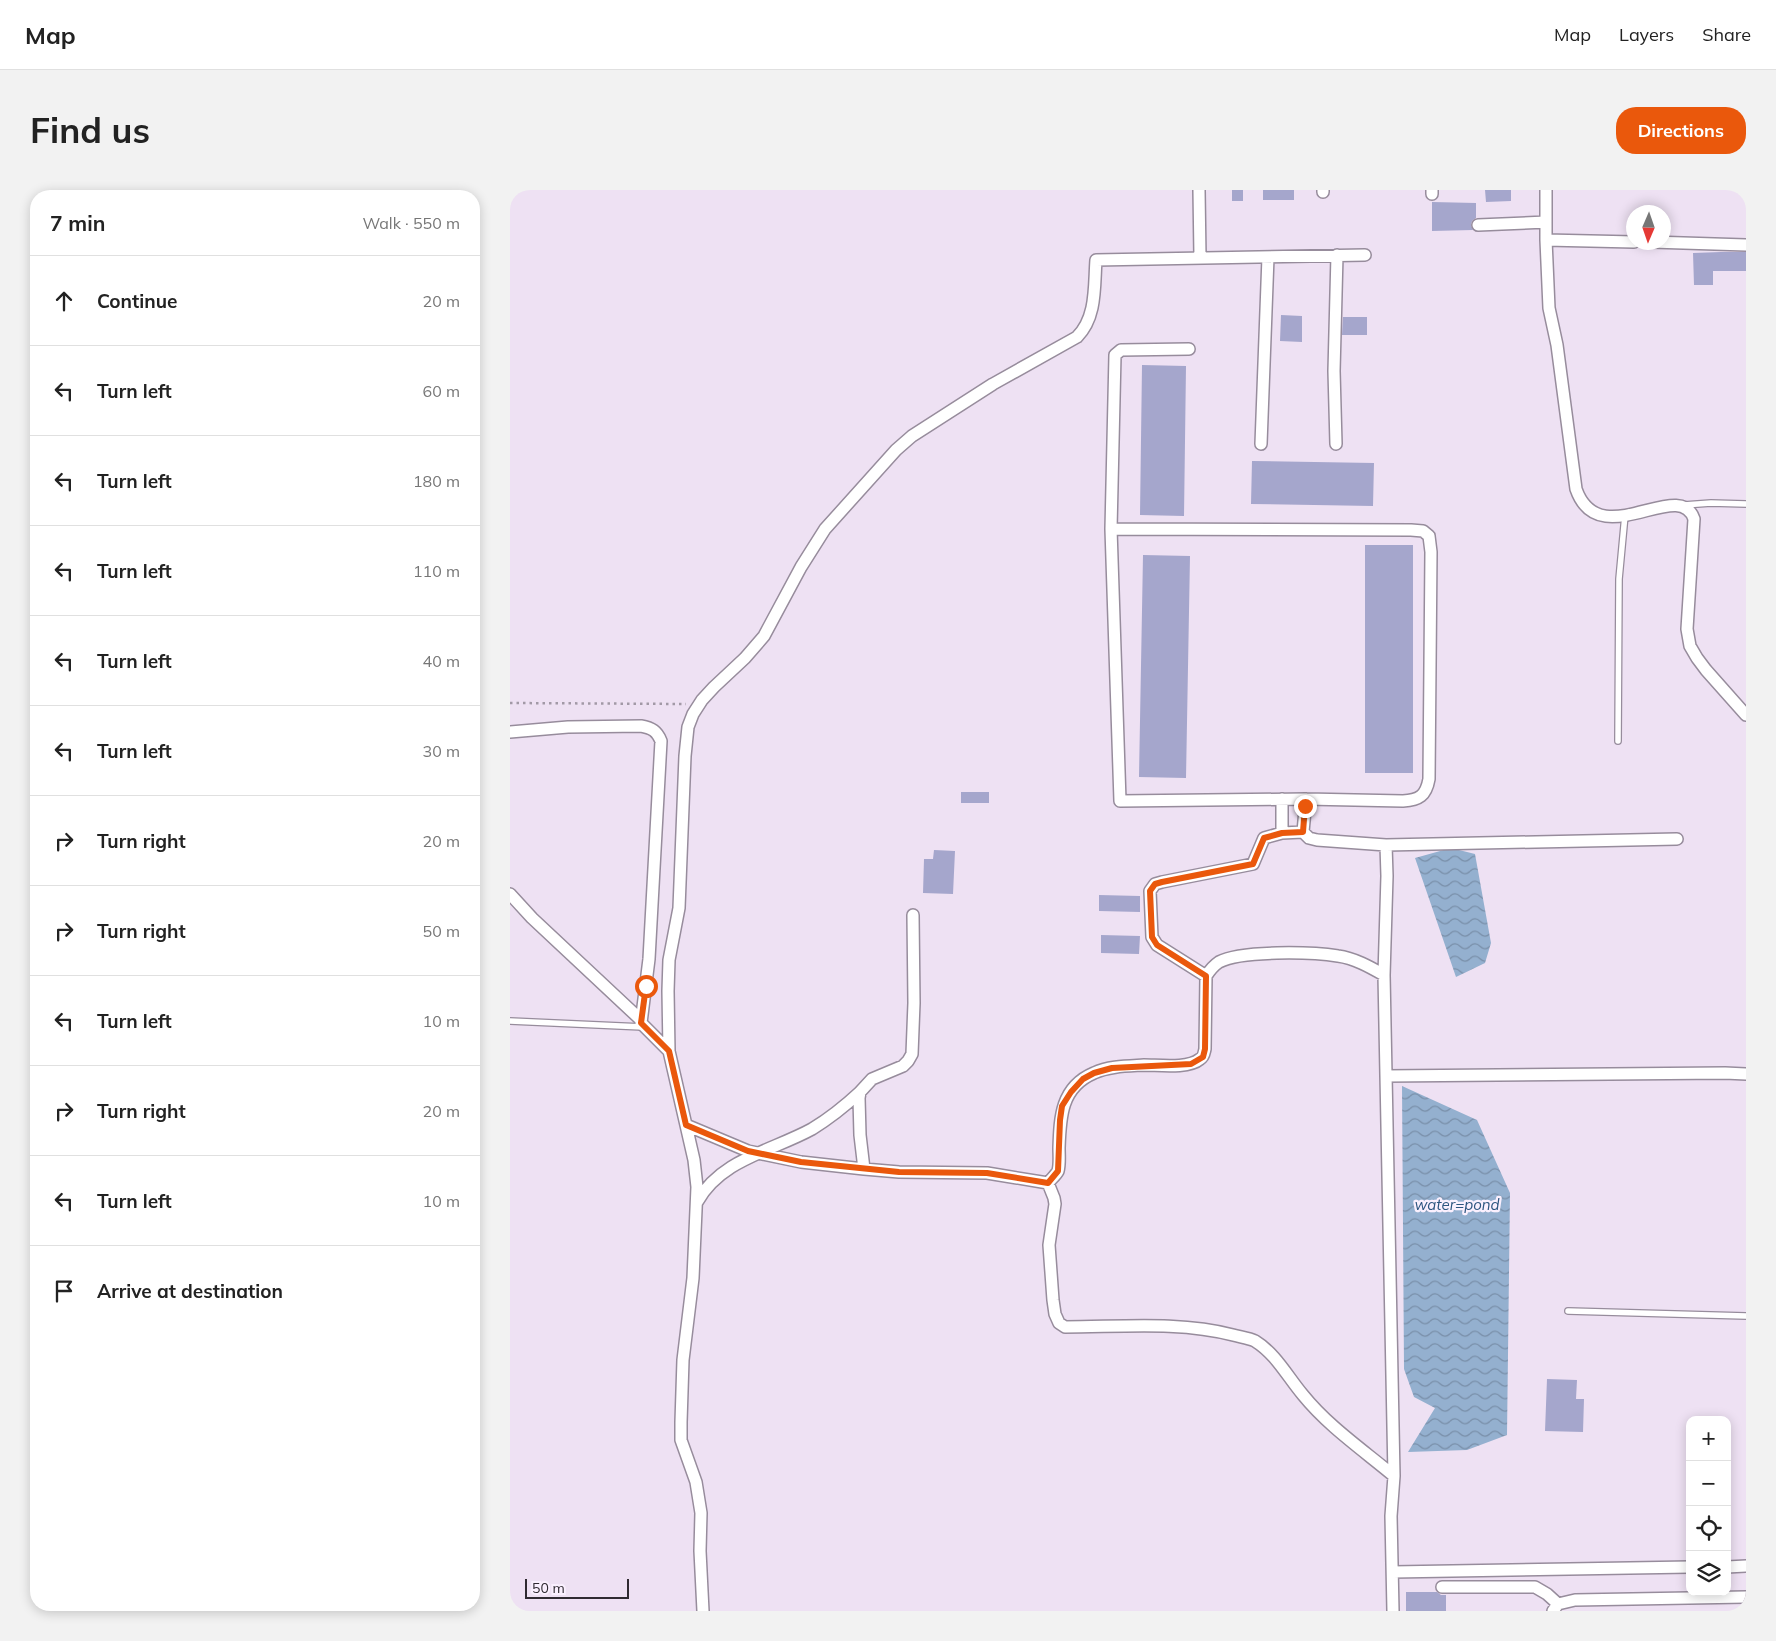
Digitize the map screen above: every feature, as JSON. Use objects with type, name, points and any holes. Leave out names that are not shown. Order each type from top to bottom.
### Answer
[{"type":"street","points":[[1199,190],[1200,257]]},
{"type":"street","points":[[1546,190],[1549,308],[1558,352],[1576,489],[1580,500],[1586,509],[1601,515],[1618,517],[1671,505],[1679,505],[1688,509],[1694,519],[1687,630],[1690,646],[1706,670],[1746,715]]},
{"type":"street","points":[[1478,225],[1546,222]]},
{"type":"street","points":[[1546,240],[1626,242]]},
{"type":"street","points":[[1671,242],[1746,244]]},
{"type":"street","points":[[703,1611],[700,1550],[701,1513],[696,1482],[682,1440],[681,1415],[683,1360],[693,1278],[697,1187],[694,1160],[669,1051],[668,984],[679,908],[685,756],[688,727],[693,714],[714,687],[745,658],[764,636],[801,567],[825,529],[896,450],[912,436],[993,384],[1066,345],[1085,329],[1093,308],[1096,260],[1337,254],[1365,255]]},
{"type":"street","points":[[1336,444],[1334,371],[1337,254]]},
{"type":"street","points":[[1261,444],[1268,257]]},
{"type":"street","points":[[1111,529],[1423,530],[1429,536],[1431,552],[1430,779],[1428,787],[1423,794],[1415,800],[1403,802],[1306,799],[1120,801],[1111,529],[1115,355],[1121,350],[1189,350]]},
{"type":"street","points":[[510,732],[568,727],[641,726],[650,728],[658,733],[661,741],[658,820],[643,1023]]},
{"type":"street","points":[[1282,799],[1282,833]]},
{"type":"street","points":[[1303,832],[1306,799]]},
{"type":"street","points":[[1206,976],[1157,945],[1152,937],[1150,891],[1155,884],[1162,882],[1253,864],[1264,838],[1282,833],[1303,832],[1309,838],[1317,840],[1386,845],[1677,839]]},
{"type":"street","points":[[1386,845],[1384,975],[1394,1476],[1391,1516],[1393,1611]]},
{"type":"street","points":[[510,894],[532,918],[643,1023],[669,1051]]},
{"type":"street","points":[[697,1203],[702,1193],[713,1180],[732,1166],[810,1130],[837,1114],[872,1079],[903,1066],[908,1061],[912,1054],[914,1003],[913,915]]},
{"type":"street","points":[[1048,1183],[1058,1171],[1062,1106],[1083,1079],[1094,1073],[1112,1068],[1191,1064],[1203,1057],[1205,1049],[1206,976],[1210,968],[1221,961],[1253,953],[1339,956],[1364,964],[1384,975]]},
{"type":"street","points":[[1386,1076],[1746,1074]]},
{"type":"street","points":[[860,1092],[860,1135],[864,1169]]},
{"type":"street","points":[[686,1125],[757,1153],[801,1162],[899,1172],[987,1173],[1048,1183]]},
{"type":"street","points":[[1048,1183],[1054,1198],[1049,1245],[1054,1307],[1059,1323],[1065,1327],[1184,1326],[1213,1330],[1253,1340],[1274,1358],[1320,1413],[1394,1476]]},
{"type":"street","points":[[1731,1567],[1746,1566]]},
{"type":"street","points":[[1393,1572],[1686,1567]]},
{"type":"street","points":[[1442,1588],[1535,1587],[1548,1594],[1555,1607],[1575,1600],[1746,1597]]},
{"type":"lane","points":[[1679,505],[1711,503],[1746,504]]},
{"type":"lane","points":[[1618,741],[1619,579],[1625,516]]},
{"type":"lane","points":[[510,1021],[582,1025],[643,1023]]},
{"type":"lane","points":[[1568,1311],[1746,1316]]},
{"type":"path","points":[[510,703],[700,704]]},
{"type":"water","points":[[1451,848],[1475,854],[1491,943],[1485,963],[1456,977],[1415,858]]},
{"type":"water","name":"water=pond","points":[[1402,1086],[1477,1120],[1510,1193],[1507,1435],[1467,1450],[1408,1452],[1435,1408],[1414,1397],[1404,1369]]},
{"type":"building","points":[[1232,190],[1243,190],[1243,201],[1232,201]]},
{"type":"building","points":[[1263,190],[1294,190],[1294,200],[1263,200]]},
{"type":"building","points":[[1485,190],[1511,190],[1511,201],[1486,202]]},
{"type":"building","points":[[1432,202],[1476,203],[1476,218],[1472,221],[1471,225],[1473,230],[1432,231]]},
{"type":"building","points":[[1746,252],[1746,271],[1713,271],[1713,285],[1694,285],[1693,253]]},
{"type":"building","points":[[1281,315],[1302,316],[1302,342],[1280,341]]},
{"type":"building","points":[[1343,317],[1367,317],[1367,335],[1342,335]]},
{"type":"building","points":[[1142,365],[1186,366],[1184,516],[1140,515]]},
{"type":"building","points":[[1252,461],[1374,463],[1373,506],[1251,504]]},
{"type":"building","points":[[1365,545],[1413,545],[1413,773],[1365,773]]},
{"type":"building","points":[[1143,555],[1190,556],[1186,778],[1139,777]]},
{"type":"building","points":[[961,792],[989,792],[989,803],[961,803]]},
{"type":"building","points":[[934,850],[955,851],[953,894],[923,893],[924,859],[933,859]]},
{"type":"building","points":[[1099,895],[1140,896],[1140,912],[1099,911]]},
{"type":"building","points":[[1101,935],[1140,936],[1139,954],[1101,953]]},
{"type":"building","points":[[1547,1379],[1577,1380],[1576,1399],[1584,1399],[1583,1432],[1545,1431]]},
{"type":"building","points":[[1406,1592],[1437,1592],[1441,1595],[1446,1595],[1446,1611],[1406,1611]]},
{"type":"route","points":[[646,986],[641,1023],[669,1051],[686,1125],[748,1151],[801,1162],[899,1172],[987,1173],[1048,1183],[1058,1171],[1062,1106],[1083,1079],[1094,1073],[1112,1068],[1142,1065],[1178,1066],[1191,1064],[1203,1057],[1205,1049],[1206,976],[1157,945],[1152,937],[1150,891],[1155,884],[1162,882],[1253,864],[1264,838],[1282,833],[1303,832],[1305,806]]}]
